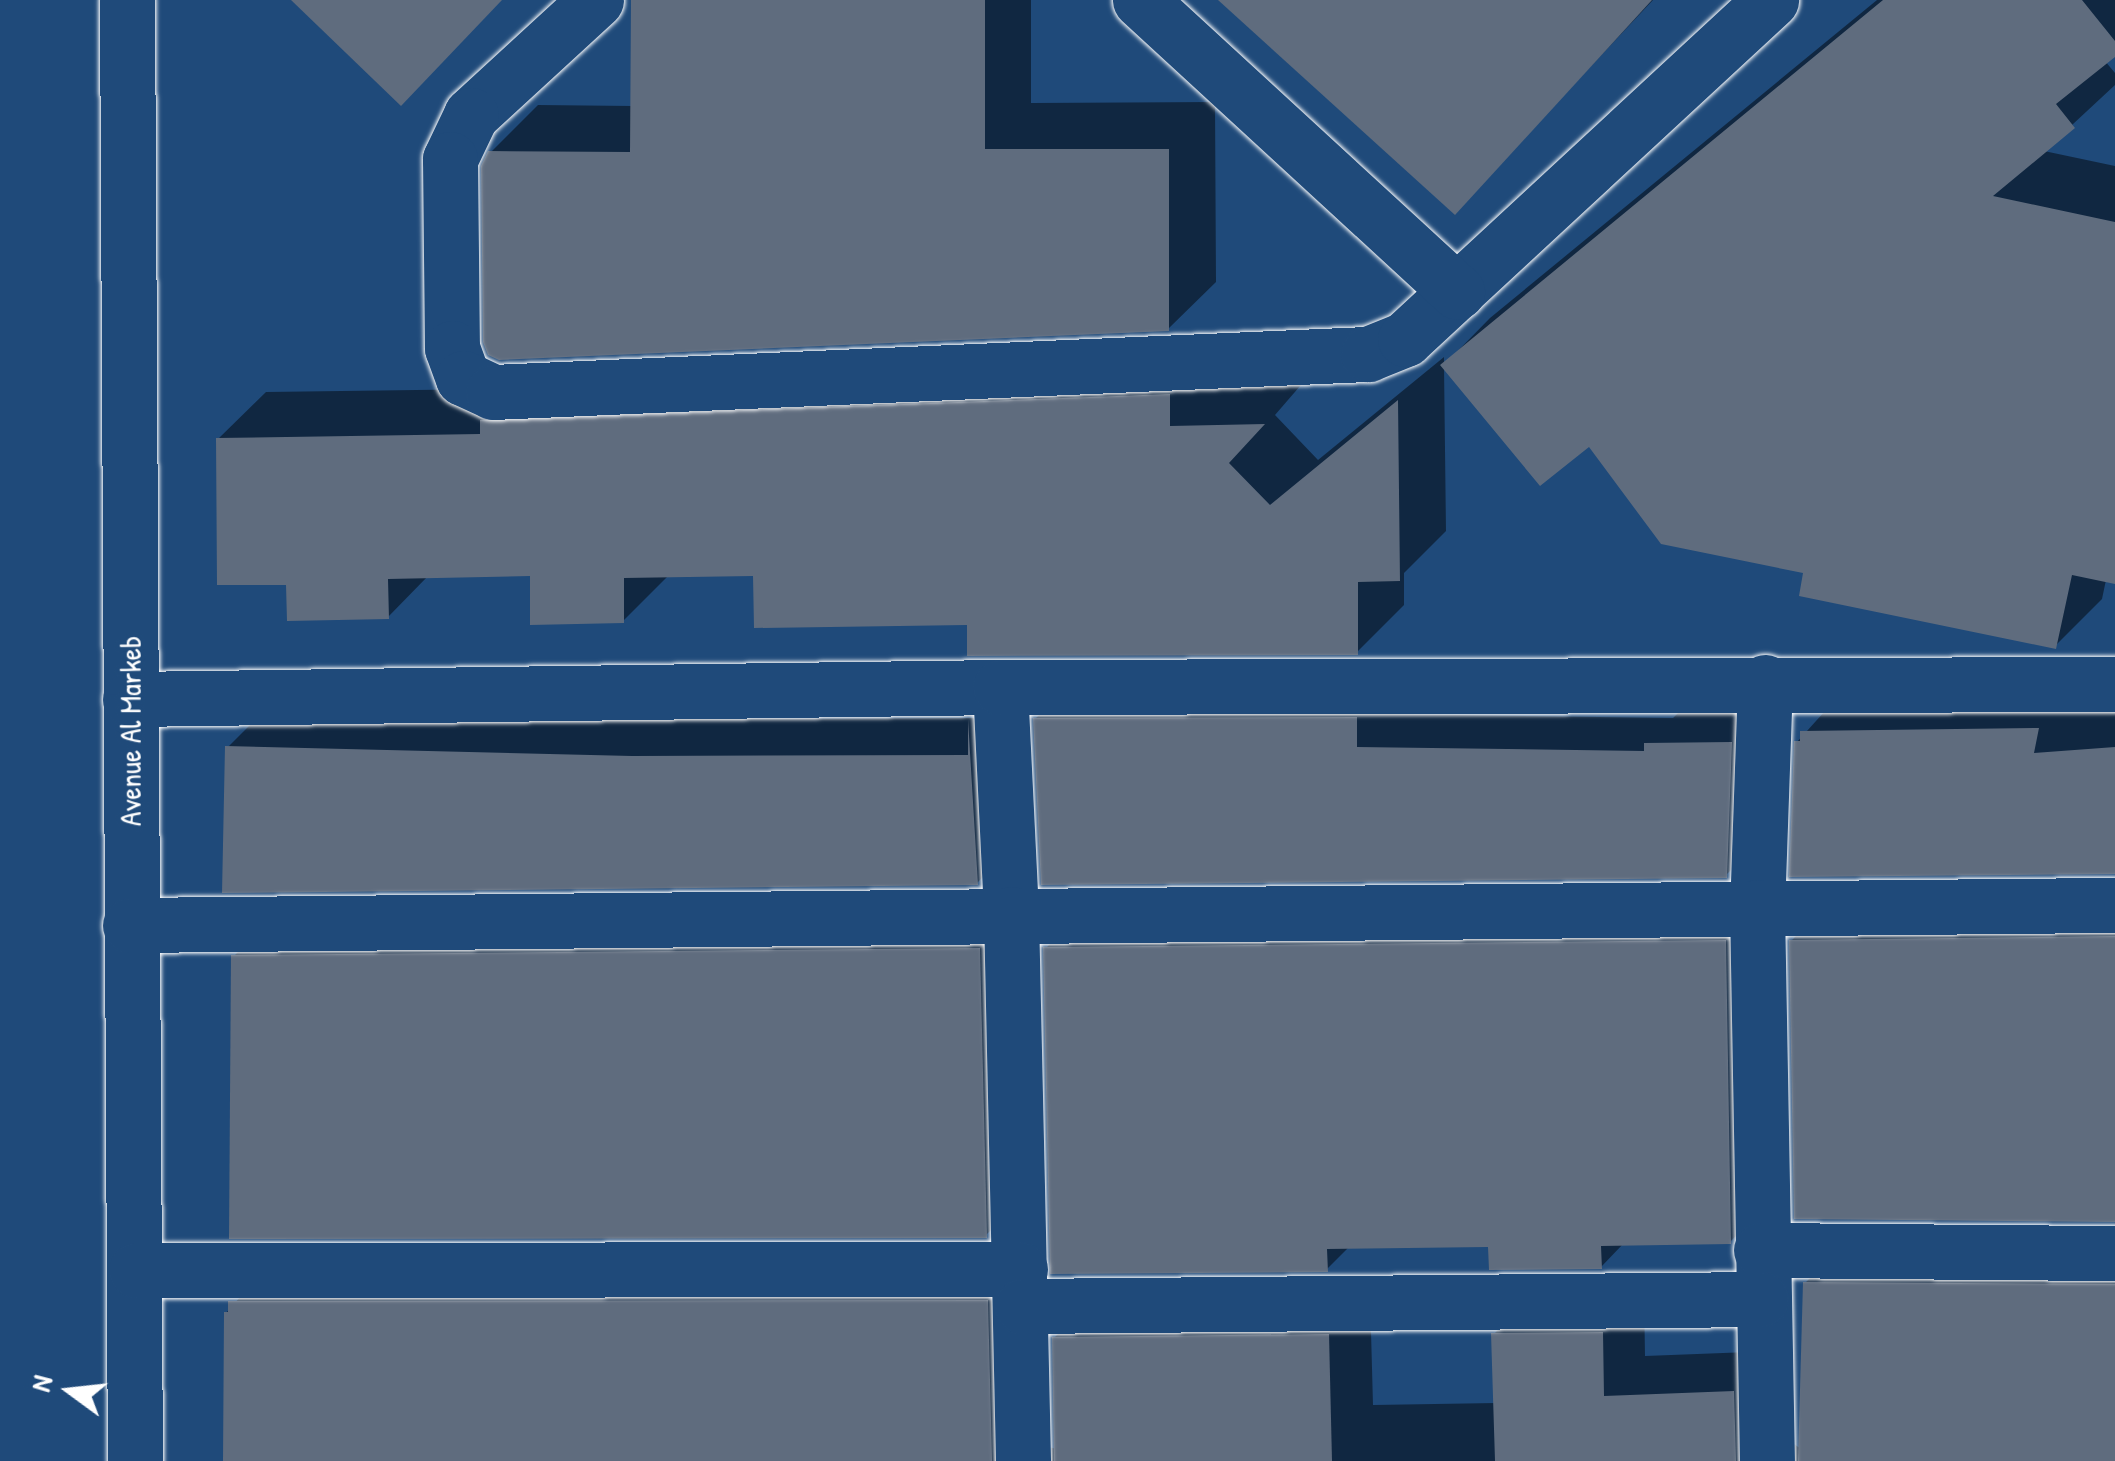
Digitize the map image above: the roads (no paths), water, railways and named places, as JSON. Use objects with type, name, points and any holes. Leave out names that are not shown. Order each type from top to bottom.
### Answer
[{"type":"street","name":"Avenue Al Markeb","points":[[127,0],[135,1461]]},
{"type":"street","points":[[596,0],[471,116],[450,160],[452,348],[463,378],[493,392],[1368,354],[1406,339],[1771,0]]},
{"type":"street","points":[[1140,0],[1457,292]]},
{"type":"street","points":[[1765,682],[1757,907],[1767,1461]]},
{"type":"street","points":[[130,699],[1000,687],[2115,684]]},
{"type":"street","points":[[1000,687],[1011,914],[1023,1461]]},
{"type":"street","points":[[130,924],[2115,905]]},
{"type":"street","points":[[136,1270],[1021,1288],[1761,1274],[2115,1254]]}]
